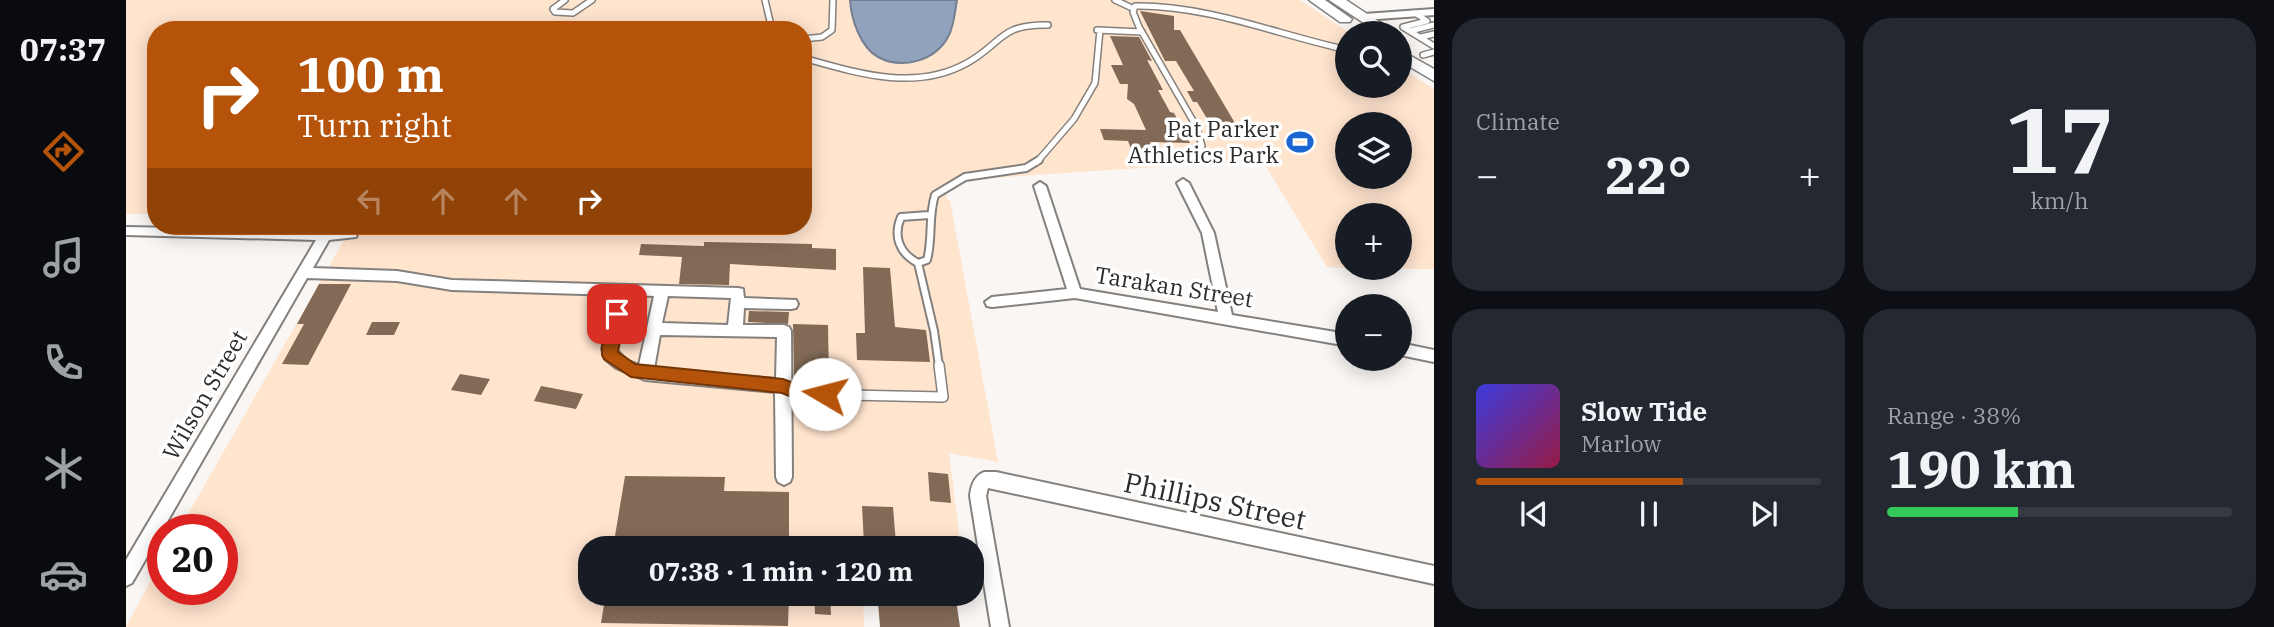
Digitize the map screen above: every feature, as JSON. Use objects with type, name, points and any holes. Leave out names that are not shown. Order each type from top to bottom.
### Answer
[{"type":"main road","points":[[1316,0],[1348,21]]},
{"type":"main road","points":[[1336,0],[1370,21]]},
{"type":"main road","points":[[1412,36],[1430,51]]},
{"type":"main road","points":[[1412,62],[1434,76]]},
{"type":"street","points":[[1364,17],[1434,12]]},
{"type":"street","points":[[1184,183],[1208,233],[1226,318]]},
{"type":"street","points":[[1040,186],[1075,293]]},
{"type":"street","points":[[126,231],[147,232]]},
{"type":"street","points":[[285,235],[338,235]]},
{"type":"street","name":"Wilson Street","points":[[126,577],[325,236]]},
{"type":"street","points":[[303,273],[397,276],[452,285],[738,293],[735,331]]},
{"type":"street","points":[[624,289],[610,339],[610,355],[631,370],[645,374],[783,386]]},
{"type":"street","points":[[645,374],[662,291]]},
{"type":"street","name":"Tarakan Street","points":[[992,302],[1075,293],[1335,338]]},
{"type":"street","points":[[737,303],[791,304]]},
{"type":"street","points":[[654,329],[784,331],[784,477]]},
{"type":"street","points":[[1412,351],[1434,356]]},
{"type":"street","name":"Phillips Street","points":[[1000,627],[978,496],[984,480],[1009,483],[1434,575]]},
{"type":"lane","points":[[565,0],[556,5],[553,9],[555,12],[573,13],[592,0]]},
{"type":"lane","points":[[766,0],[771,21]]},
{"type":"lane","points":[[812,38],[832,31],[835,26],[833,0]]},
{"type":"lane","points":[[1115,0],[1132,8],[1142,32],[1196,125],[1202,146],[1194,152],[1157,156]]},
{"type":"lane","points":[[1132,8],[1157,0],[1225,11],[1335,47]]},
{"type":"lane","points":[[1415,13],[1434,28]]},
{"type":"lane","points":[[1412,25],[1427,21]]},
{"type":"lane","points":[[812,60],[892,79],[923,79],[942,74],[969,61],[1012,29],[1048,25]]},
{"type":"lane","points":[[1412,35],[1434,28]]},
{"type":"lane","points":[[1412,35],[1434,28]]},
{"type":"lane","points":[[929,215],[907,215],[901,217],[897,225],[897,239],[902,250],[908,259],[918,263],[928,260],[932,251],[929,215],[935,195],[965,177],[1026,168],[1039,160],[1074,119],[1096,83],[1098,30],[1142,32]]},
{"type":"lane","points":[[1430,51],[1434,40]]},
{"type":"lane","points":[[783,386],[801,394],[943,397],[934,331],[918,263]]},
{"type":"shaded area","points":[[126,0],[1300,0],[1335,23],[1335,98],[1412,98],[1412,75],[1434,89],[1434,269],[1412,269],[1412,203],[1335,203],[1335,267],[1327,267],[1262,160],[960,180],[946,189],[947,200],[950,200],[998,462],[949,453],[959,536],[578,536],[578,606],[863,606],[864,627],[126,627],[147,588],[147,605],[238,605],[238,514],[188,514],[347,235],[812,235],[812,21],[147,21],[147,214],[126,214]]},
{"type":"water","points":[[850,0],[957,0],[952,29],[942,45],[935,52],[917,61],[897,63],[878,57],[866,46],[852,15]]},
{"type":"building","points":[[1140,11],[1174,16],[1174,30],[1180,30],[1245,140],[1228,139],[1218,123],[1209,122],[1187,91],[1194,91],[1176,61],[1165,61]]},
{"type":"building","points":[[1110,36],[1139,37],[1152,61],[1147,60],[1163,90],[1158,90],[1190,143],[1150,142],[1155,151],[1152,154],[1133,154],[1128,141],[1104,140],[1100,129],[1146,130],[1134,104],[1127,99],[1128,84],[1120,84],[1111,65],[1123,65]]},
{"type":"building","points":[[704,242],[812,244],[812,248],[836,249],[836,270],[730,264],[729,285],[679,284],[682,257],[639,255],[641,244],[704,246]]},
{"type":"building","points":[[863,267],[890,268],[895,327],[926,330],[930,362],[857,360],[856,333],[865,333]]},
{"type":"building","points":[[319,284],[351,284],[308,365],[282,364],[304,324],[297,324]]},
{"type":"building","points":[[749,311],[789,312],[788,324],[748,322]]},
{"type":"building","points":[[372,322],[400,322],[394,335],[366,335]]},
{"type":"building","points":[[793,324],[828,325],[829,381],[794,380]]},
{"type":"building","points":[[460,374],[490,379],[481,395],[451,390]]},
{"type":"building","points":[[541,386],[583,394],[576,409],[534,401]]},
{"type":"building","points":[[928,472],[948,474],[951,503],[930,501]]},
{"type":"building","points":[[625,476],[725,477],[724,491],[789,492],[789,536],[615,536]]},
{"type":"building","points":[[862,506],[893,507],[895,536],[864,536]]},
{"type":"building","points":[[604,606],[789,606],[788,626],[601,623]]},
{"type":"building","points":[[815,606],[831,606],[831,615],[815,614]]},
{"type":"building","points":[[878,606],[957,606],[960,627],[880,627]]},
{"type":"place","name":"Pat Parker Athletics Park","points":[[1300,142]]},
{"type":"route","points":[[617,314],[610,339],[610,355],[631,370],[645,374],[783,386],[801,394],[825,394]]}]
